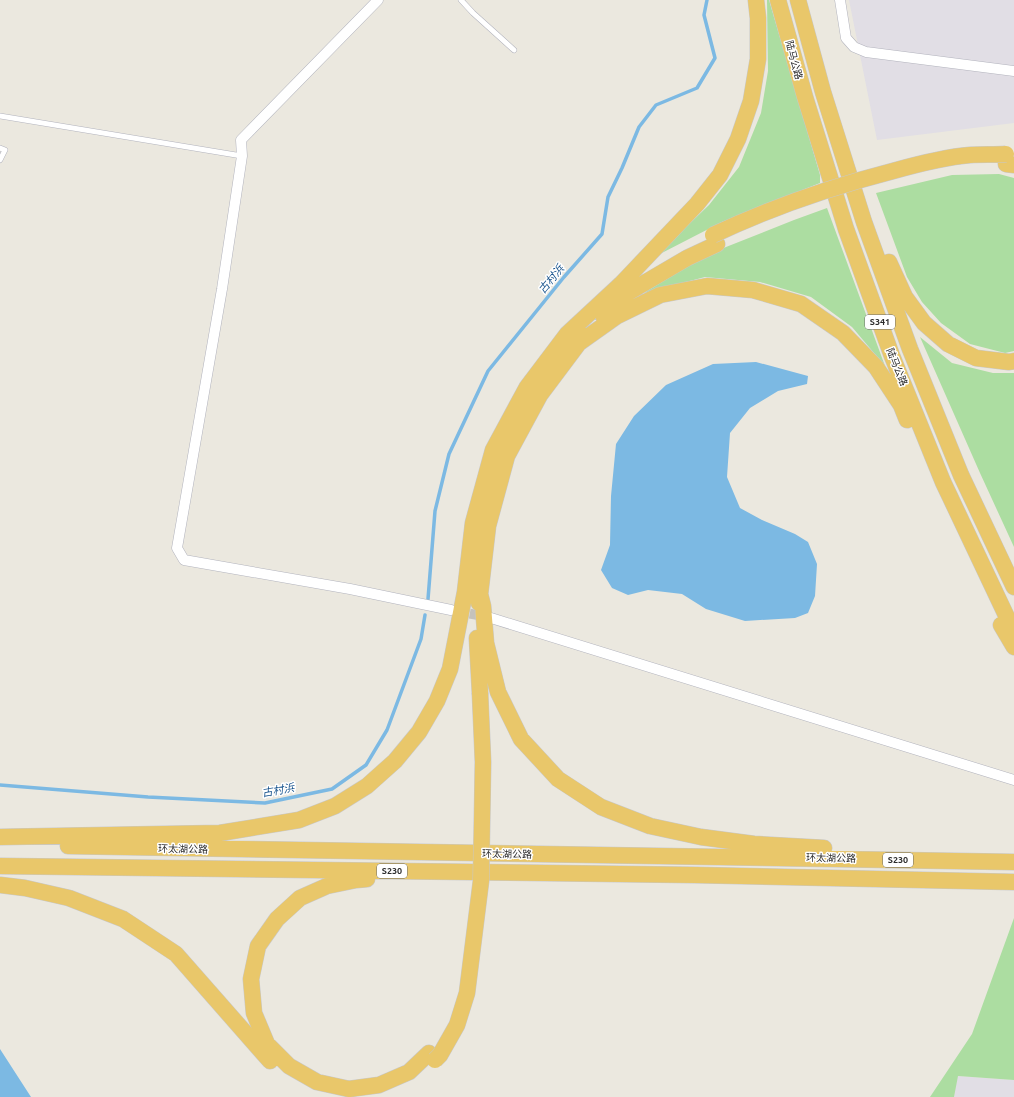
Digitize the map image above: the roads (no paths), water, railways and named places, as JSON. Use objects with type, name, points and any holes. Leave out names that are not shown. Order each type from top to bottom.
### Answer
[{"type":"highway","points":[[695,875],[539,879],[384,877],[356,880],[327,886],[300,898],[277,919],[258,946],[251,979],[254,1013],[268,1044],[289,1066],[317,1082],[349,1089],[379,1085],[409,1072],[432,1056],[440,1055],[457,1025],[467,993],[481,881],[483,762],[476,693],[477,620],[473,593],[473,523],[493,450],[527,387],[567,334],[622,284],[697,204],[720,175],[738,139],[751,101],[758,59],[758,18],[756,0]]},
{"type":"highway","name":"陆马公路","points":[[778,0],[805,97],[846,228],[892,356],[943,482],[1014,632]]},
{"type":"highway","name":"陆马公路","points":[[798,0],[824,92],[864,222],[908,342],[961,474],[1014,588]]},
{"type":"highway","points":[[801,0],[833,89],[874,219],[892,268],[905,297],[924,324],[948,344],[976,358],[1009,362],[1014,361]]},
{"type":"highway","points":[[622,284],[682,250],[747,229],[810,206],[873,186],[937,169],[1010,160]]},
{"type":"highway","points":[[0,837],[220,833],[299,820],[335,806],[367,786],[395,761],[419,732],[437,702],[450,669],[473,593],[488,526],[507,456],[540,395],[579,343],[629,292],[687,258],[715,239]]},
{"type":"highway","points":[[579,343],[617,316],[660,296],[707,286],[753,290],[801,304],[843,333],[876,367],[901,405],[934,486],[985,595],[1014,647]]},
{"type":"highway","points":[[473,593],[483,606],[486,644],[498,692],[521,739],[558,778],[601,807],[650,826],[701,837],[754,844],[782,851],[1014,862]]},
{"type":"highway","name":"环太湖公路","points":[[0,845],[269,851],[782,851]]},
{"type":"highway","name":"环太湖公路","points":[[0,866],[695,875],[1014,882]]},
{"type":"highway","points":[[0,885],[25,888],[69,898],[123,919],[176,954],[283,1074],[314,1090],[343,1097]]},
{"type":"highway","points":[[358,1097],[382,1094],[414,1080],[432,1056]]},
{"type":"street","points":[[378,0],[241,140],[242,156],[222,289],[177,548],[184,560],[350,589],[451,610]]},
{"type":"street","points":[[840,0],[846,38],[854,46],[866,52],[1014,71]]},
{"type":"street","points":[[491,618],[1014,780]]},
{"type":"lane","points":[[461,0],[473,13],[514,50]]},
{"type":"lane","points":[[0,116],[242,156]]},
{"type":"lane","points":[[0,148],[5,150],[0,160]]},
{"type":"water","points":[[756,362],[808,376],[807,384],[778,391],[750,408],[730,433],[727,477],[740,508],[762,520],[795,534],[808,542],[817,564],[815,596],[808,613],[795,618],[745,621],[706,609],[682,594],[648,590],[628,595],[612,588],[601,570],[610,545],[611,496],[616,444],[634,416],[666,385],[713,364]]},
{"type":"water","points":[[0,1049],[31,1097],[0,1097]]},
{"type":"waterway","name":"古村浜","points":[[428,599],[435,511],[449,454],[488,371],[564,277],[602,234],[608,197],[639,127],[656,105],[697,88],[715,58],[704,15],[707,0]]},
{"type":"waterway","name":"古村浜","points":[[0,785],[148,797],[265,803],[332,789],[366,765],[387,730],[421,639],[425,615]]},
{"type":"tunnel","points":[[455,611],[489,617]]}]
